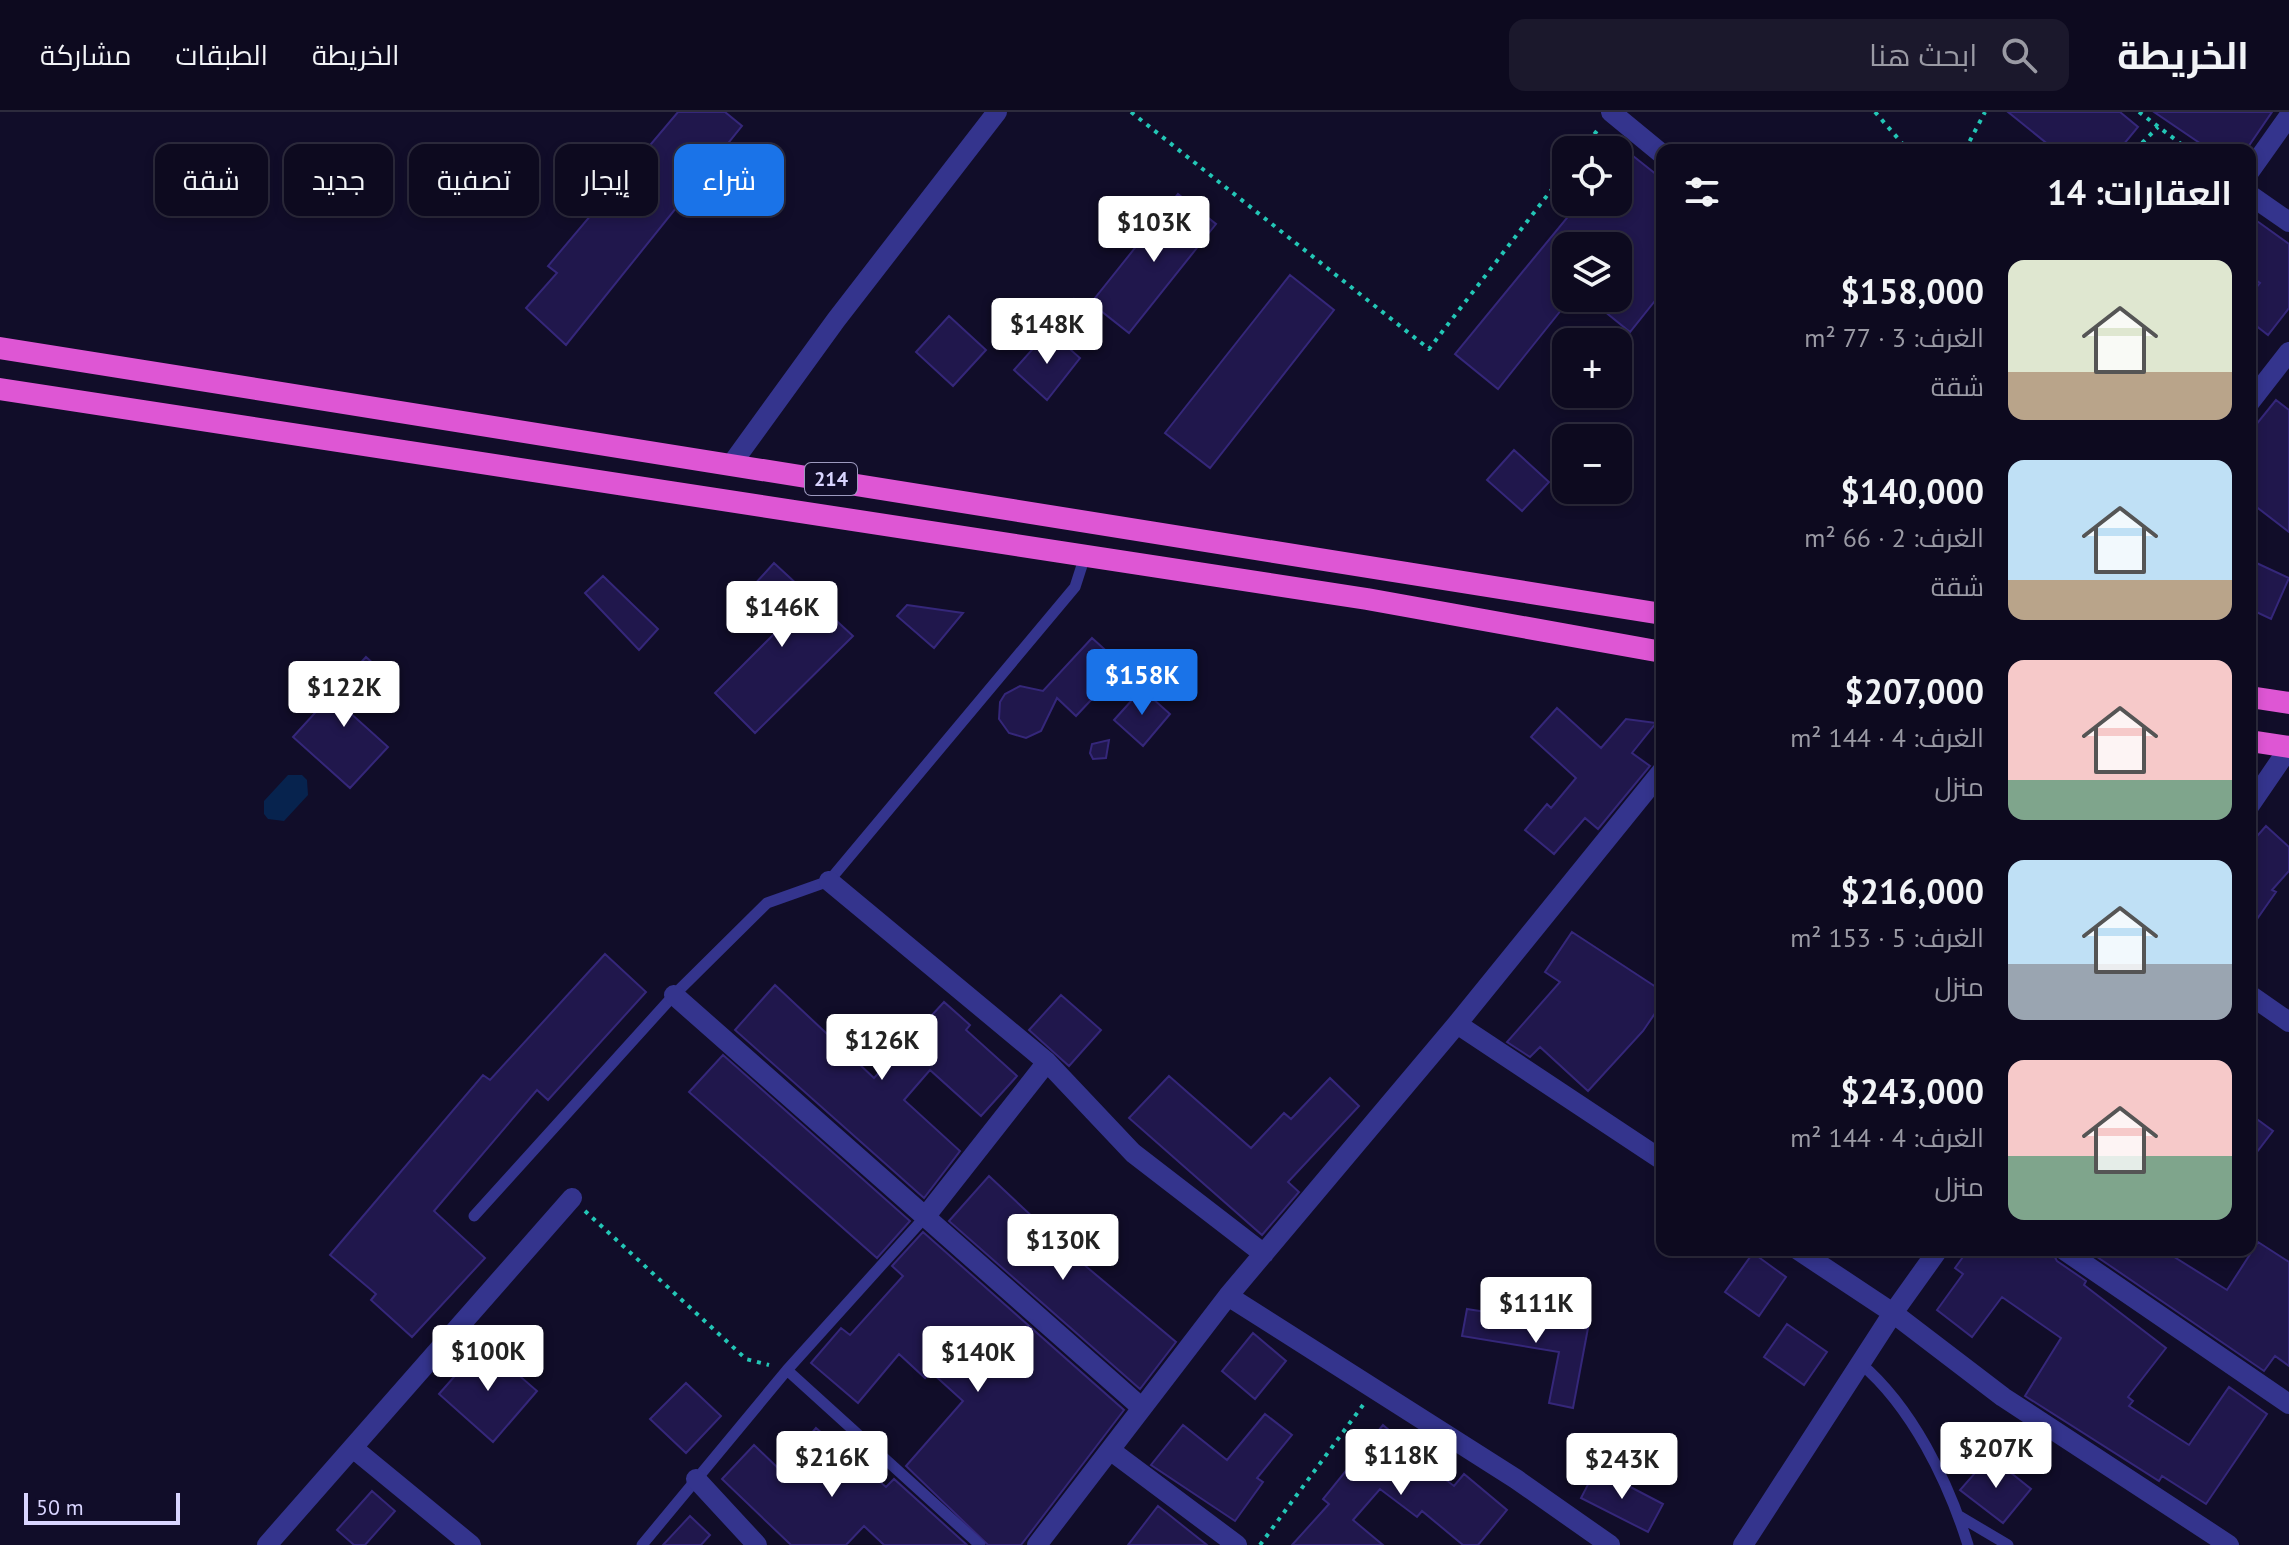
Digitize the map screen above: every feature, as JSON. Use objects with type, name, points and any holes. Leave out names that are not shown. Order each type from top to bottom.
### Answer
[{"type":"highway","name":"214","points":[[0,348],[733,462],[1656,613]]},
{"type":"highway","name":"214","points":[[0,389],[1367,599],[1656,651]]},
{"type":"highway","points":[[2256,698],[2289,703]]},
{"type":"highway","points":[[2256,742],[2289,748]]},
{"type":"street","points":[[733,462],[836,320],[997,112]]},
{"type":"street","points":[[1611,112],[1656,149]]},
{"type":"street","points":[[2256,163],[2289,116]]},
{"type":"street","points":[[2256,199],[2289,222]]},
{"type":"street","points":[[2256,394],[2289,352]]},
{"type":"street","points":[[2256,796],[2289,748]]},
{"type":"street","points":[[1037,1545],[1228,1296],[1457,1024],[1656,778]]},
{"type":"street","points":[[829,881],[1047,1062],[1133,1153],[1264,1254]]},
{"type":"street","points":[[674,995],[1142,1408]]},
{"type":"street","points":[[2256,999],[2289,1022]]},
{"type":"street","points":[[1457,1024],[1656,1156]]},
{"type":"street","points":[[925,1217],[1047,1062]]},
{"type":"street","points":[[267,1545],[572,1198]]},
{"type":"street","points":[[1807,1256],[1893,1313],[2003,1397],[2229,1545]]},
{"type":"street","points":[[1743,1545],[1860,1363],[1934,1256]]},
{"type":"street","points":[[2073,1256],[2289,1404]]},
{"type":"street","points":[[1228,1296],[1516,1479],[1610,1545]]},
{"type":"street","points":[[353,1448],[471,1545]]},
{"type":"street","points":[[1110,1450],[1237,1545]]},
{"type":"street","points":[[696,1479],[757,1545]]},
{"type":"lane","points":[[474,1216],[674,995],[767,903],[829,881],[1075,587],[1085,556]]},
{"type":"lane","points":[[642,1545],[787,1370],[925,1217]]},
{"type":"lane","points":[[1860,1363],[1879,1379],[1926,1449],[1959,1516],[1968,1545]]},
{"type":"lane","points":[[787,1370],[980,1545]]},
{"type":"lane","points":[[1959,1516],[2008,1545]]},
{"type":"path","points":[[1131,112],[1429,349],[1552,189]]},
{"type":"path","points":[[1593,136],[1611,112]]},
{"type":"path","points":[[1875,112],[1903,144]]},
{"type":"path","points":[[1968,144],[1985,112]]},
{"type":"path","points":[[2139,112],[2181,144]]},
{"type":"path","points":[[2141,144],[2158,127]]},
{"type":"path","points":[[572,1198],[746,1359],[787,1370]]},
{"type":"path","points":[[1260,1545],[1375,1390]]},
{"type":"water","points":[[288,775],[302,775],[307,780],[308,795],[284,821],[268,819],[264,814],[264,801]]},
{"type":"building","points":[[678,112],[725,112],[742,126],[728,144],[674,144],[674,211],[566,345],[526,308],[557,273],[548,266],[590,216],[658,216],[658,144],[651,144]]},
{"type":"building","points":[[2008,112],[2120,112],[2138,127],[2124,144],[2048,144]]},
{"type":"building","points":[[2154,112],[2272,112],[2250,144],[2201,144]]},
{"type":"building","points":[[1632,155],[1656,174],[1656,300],[1632,330],[1625,328],[1605,312],[1632,312],[1632,232],[1555,232],[1568,216],[1632,216]]},
{"type":"building","points":[[1178,194],[1216,224],[1129,333],[1091,303]]},
{"type":"building","points":[[2256,220],[2289,244],[2289,308],[2268,335],[2256,326],[2256,288],[2260,283],[2256,280]]},
{"type":"building","points":[[1552,236],[1552,312],[1560,312],[1498,389],[1455,354]]},
{"type":"building","points":[[1290,275],[1334,310],[1210,468],[1165,433]]},
{"type":"building","points":[[1074,299],[1088,312],[1072,330],[1058,317]]},
{"type":"building","points":[[949,316],[986,350],[953,386],[916,352]]},
{"type":"building","points":[[1054,335],[1080,358],[1047,400],[1014,370],[1038,343],[1043,347]]},
{"type":"building","points":[[2276,400],[2289,410],[2289,532],[2256,507],[2256,425]]},
{"type":"building","points":[[1514,450],[1549,482],[1522,511],[1487,480]]},
{"type":"building","points":[[774,563],[853,636],[755,733],[715,693],[779,629],[743,597]]},
{"type":"building","points":[[2256,563],[2289,578],[2271,619],[2256,612]]},
{"type":"building","points":[[603,576],[658,629],[639,650],[585,593]]},
{"type":"building","points":[[907,605],[963,613],[934,648],[897,616]]},
{"type":"building","points":[[1092,638],[1123,666],[1076,716],[1057,698],[1041,731],[1026,738],[1009,733],[999,719],[1000,702],[1005,694],[1020,686],[1043,691]]},
{"type":"building","points":[[366,657],[384,673],[348,711],[388,747],[350,788],[293,737]]},
{"type":"building","points":[[1142,689],[1170,714],[1143,746],[1114,720]]},
{"type":"building","points":[[1557,708],[1601,748],[1626,719],[1656,723],[1632,753],[1650,766],[1598,829],[1585,818],[1554,854],[1525,830],[1547,804],[1551,808],[1576,778],[1531,737]]},
{"type":"building","points":[[1109,740],[1106,758],[1093,759],[1090,753],[1092,744]]},
{"type":"building","points":[[2266,826],[2289,847],[2289,871],[2272,890],[2276,892],[2256,920],[2256,837]]},
{"type":"building","points":[[1572,932],[1656,987],[1656,1012],[1643,1031],[1588,1091],[1540,1047],[1530,1057],[1507,1042],[1560,982],[1545,972]]},
{"type":"building","points":[[605,954],[646,992],[548,1100],[537,1090],[434,1211],[485,1258],[412,1337],[371,1300],[376,1294],[330,1255],[483,1075],[490,1080]]},
{"type":"building","points":[[775,985],[874,1078],[944,1002],[970,1025],[966,1030],[1017,1076],[981,1116],[930,1070],[904,1100],[960,1151],[924,1198],[735,1030]]},
{"type":"building","points":[[1061,995],[1101,1030],[1069,1066],[1029,1030]]},
{"type":"building","points":[[723,1055],[910,1221],[877,1258],[689,1092]]},
{"type":"building","points":[[1169,1076],[1251,1148],[1284,1113],[1291,1119],[1330,1078],[1359,1106],[1288,1182],[1299,1192],[1262,1235],[1129,1118]]},
{"type":"building","points":[[2256,1118],[2273,1131],[2256,1153]]},
{"type":"building","points":[[989,1176],[1082,1263],[1176,1342],[1140,1389],[949,1221]]},
{"type":"building","points":[[923,1232],[1124,1410],[1021,1545],[988,1545],[906,1466],[963,1401],[931,1372],[925,1378],[899,1354],[858,1403],[811,1363],[841,1328],[850,1335],[903,1276],[892,1266]]},
{"type":"building","points":[[2258,1242],[2289,1262],[2289,1366],[2275,1356],[2264,1371],[2096,1256],[2173,1256],[2227,1290],[2249,1256],[2256,1256]]},
{"type":"building","points":[[1751,1256],[1757,1256],[1786,1277],[1759,1316],[1725,1292]]},
{"type":"building","points":[[1964,1256],[2054,1256],[2086,1281],[2084,1285],[2166,1348],[2128,1397],[2133,1401],[2129,1406],[2189,1445],[2229,1387],[2267,1414],[2206,1504],[2162,1476],[2159,1481],[2025,1396],[2061,1338],[2002,1297],[1972,1337],[1937,1310],[1963,1274],[1955,1268]]},
{"type":"building","points":[[1467,1309],[1588,1328],[1573,1408],[1549,1403],[1559,1352],[1462,1336]]},
{"type":"building","points":[[1787,1324],[1827,1352],[1804,1385],[1764,1357]]},
{"type":"building","points":[[1253,1333],[1286,1361],[1255,1399],[1222,1371]]},
{"type":"building","points":[[483,1344],[537,1391],[493,1442],[439,1394]]},
{"type":"building","points":[[686,1383],[721,1416],[686,1453],[650,1419]]},
{"type":"building","points":[[1265,1414],[1292,1435],[1257,1478],[1263,1482],[1235,1521],[1151,1465],[1183,1425],[1227,1460]]},
{"type":"building","points":[[1383,1425],[1411,1449],[1409,1452],[1454,1486],[1464,1474],[1507,1510],[1478,1545],[1463,1545],[1422,1511],[1417,1517],[1380,1489],[1353,1520],[1383,1545],[1292,1545],[1329,1504],[1323,1499]]},
{"type":"building","points":[[816,1428],[886,1487],[894,1479],[967,1545],[884,1545],[864,1526],[846,1545],[791,1545],[722,1479],[754,1445],[780,1470]]},
{"type":"building","points":[[1990,1456],[2031,1489],[2003,1523],[1960,1490]]},
{"type":"building","points":[[1596,1469],[1663,1504],[1648,1532],[1581,1498]]},
{"type":"building","points":[[372,1491],[395,1511],[365,1545],[354,1545],[337,1530]]},
{"type":"building","points":[[1158,1506],[1207,1545],[1128,1545]]},
{"type":"building","points":[[690,1516],[710,1535],[701,1545],[663,1545]]}]
